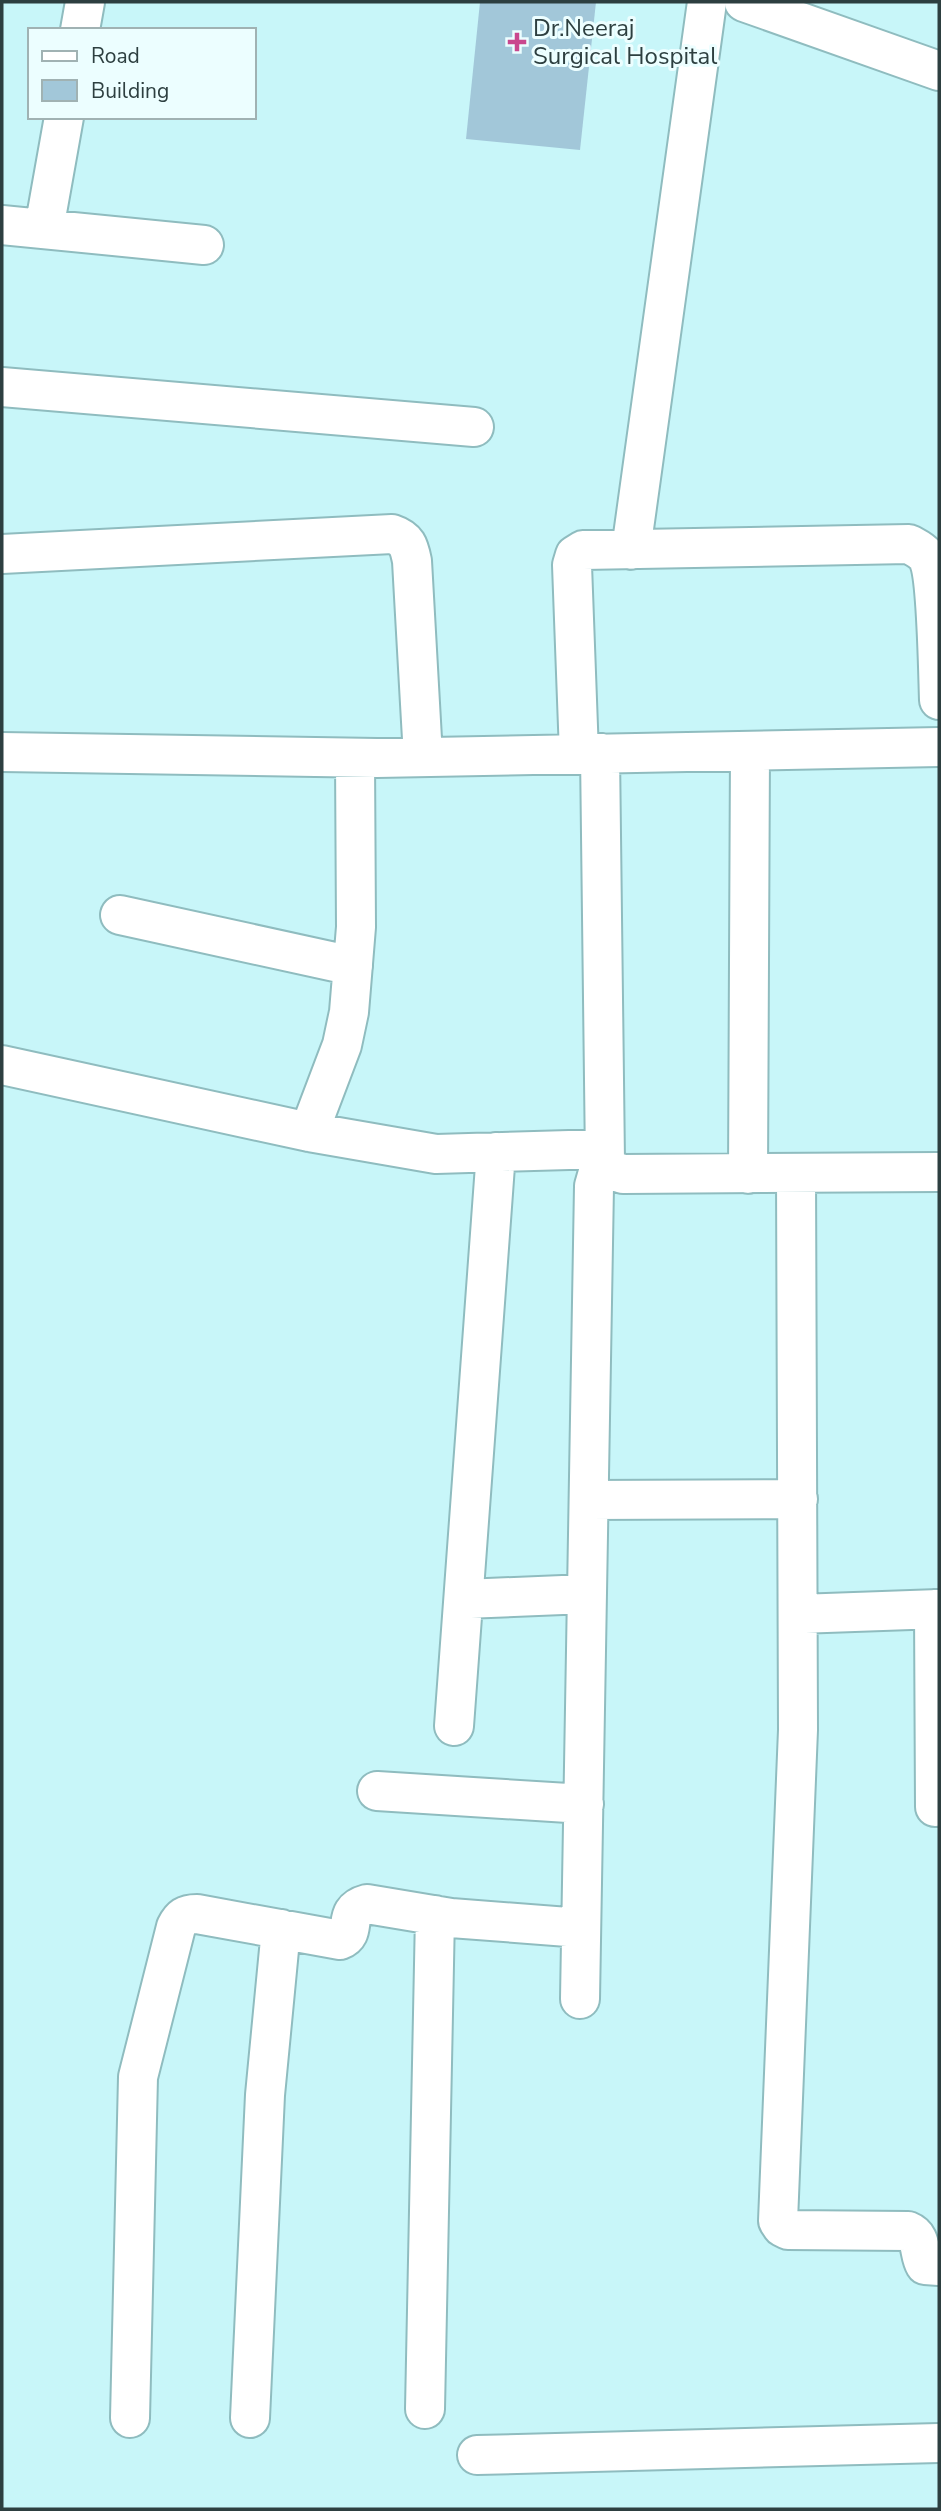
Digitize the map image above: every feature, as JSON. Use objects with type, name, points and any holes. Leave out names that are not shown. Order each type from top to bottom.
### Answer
[{"type":"street","points":[[80,28],[85,2]]},
{"type":"street","points":[[631,550],[707,2]]},
{"type":"street","points":[[744,2],[802,11],[939,71]]},
{"type":"street","points":[[44,229],[64,119]]},
{"type":"street","points":[[2,225],[204,245]]},
{"type":"street","points":[[2,387],[474,427]]},
{"type":"street","points":[[2,554],[392,534],[403,537],[408,544],[412,561],[423,757]]},
{"type":"street","points":[[939,700],[932,582],[928,559],[921,550],[909,544],[583,550],[575,555],[572,565],[589,754],[605,1155],[611,1170],[623,1174],[939,1172]]},
{"type":"street","points":[[2,752],[355,758],[939,747]]},
{"type":"street","points":[[748,1174],[750,751]]},
{"type":"street","points":[[309,1132],[342,1045],[349,1012],[356,927],[355,758]]},
{"type":"street","points":[[120,915],[352,966]]},
{"type":"street","points":[[2,1065],[309,1132],[436,1154],[496,1152],[605,1155]]},
{"type":"street","points":[[454,1726],[496,1152]]},
{"type":"street","points":[[580,1999],[594,1186],[605,1155]]},
{"type":"street","points":[[796,1173],[798,1730],[778,2221],[788,2230],[908,2231],[915,2234],[919,2241],[921,2259],[925,2264],[939,2266]]},
{"type":"street","points":[[589,1500],[798,1499]]},
{"type":"street","points":[[464,1599],[587,1594]]},
{"type":"street","points":[[798,1614],[936,1609],[935,1807]]},
{"type":"street","points":[[377,1791],[584,1804]]},
{"type":"street","points":[[130,2418],[138,2077],[180,1919],[187,1914],[197,1914],[341,1940],[349,1934],[354,1910],[367,1904],[435,1915],[581,1928]]},
{"type":"street","points":[[425,2409],[435,1915]]},
{"type":"street","points":[[250,2418],[265,2095],[281,1929]]},
{"type":"street","points":[[477,2455],[939,2443]]},
{"type":"building","points":[[480,2],[596,2],[580,150],[466,139]]},
{"type":"place","name":"Dr.Neeraj Surgical Hospital","points":[[517,42]]}]
